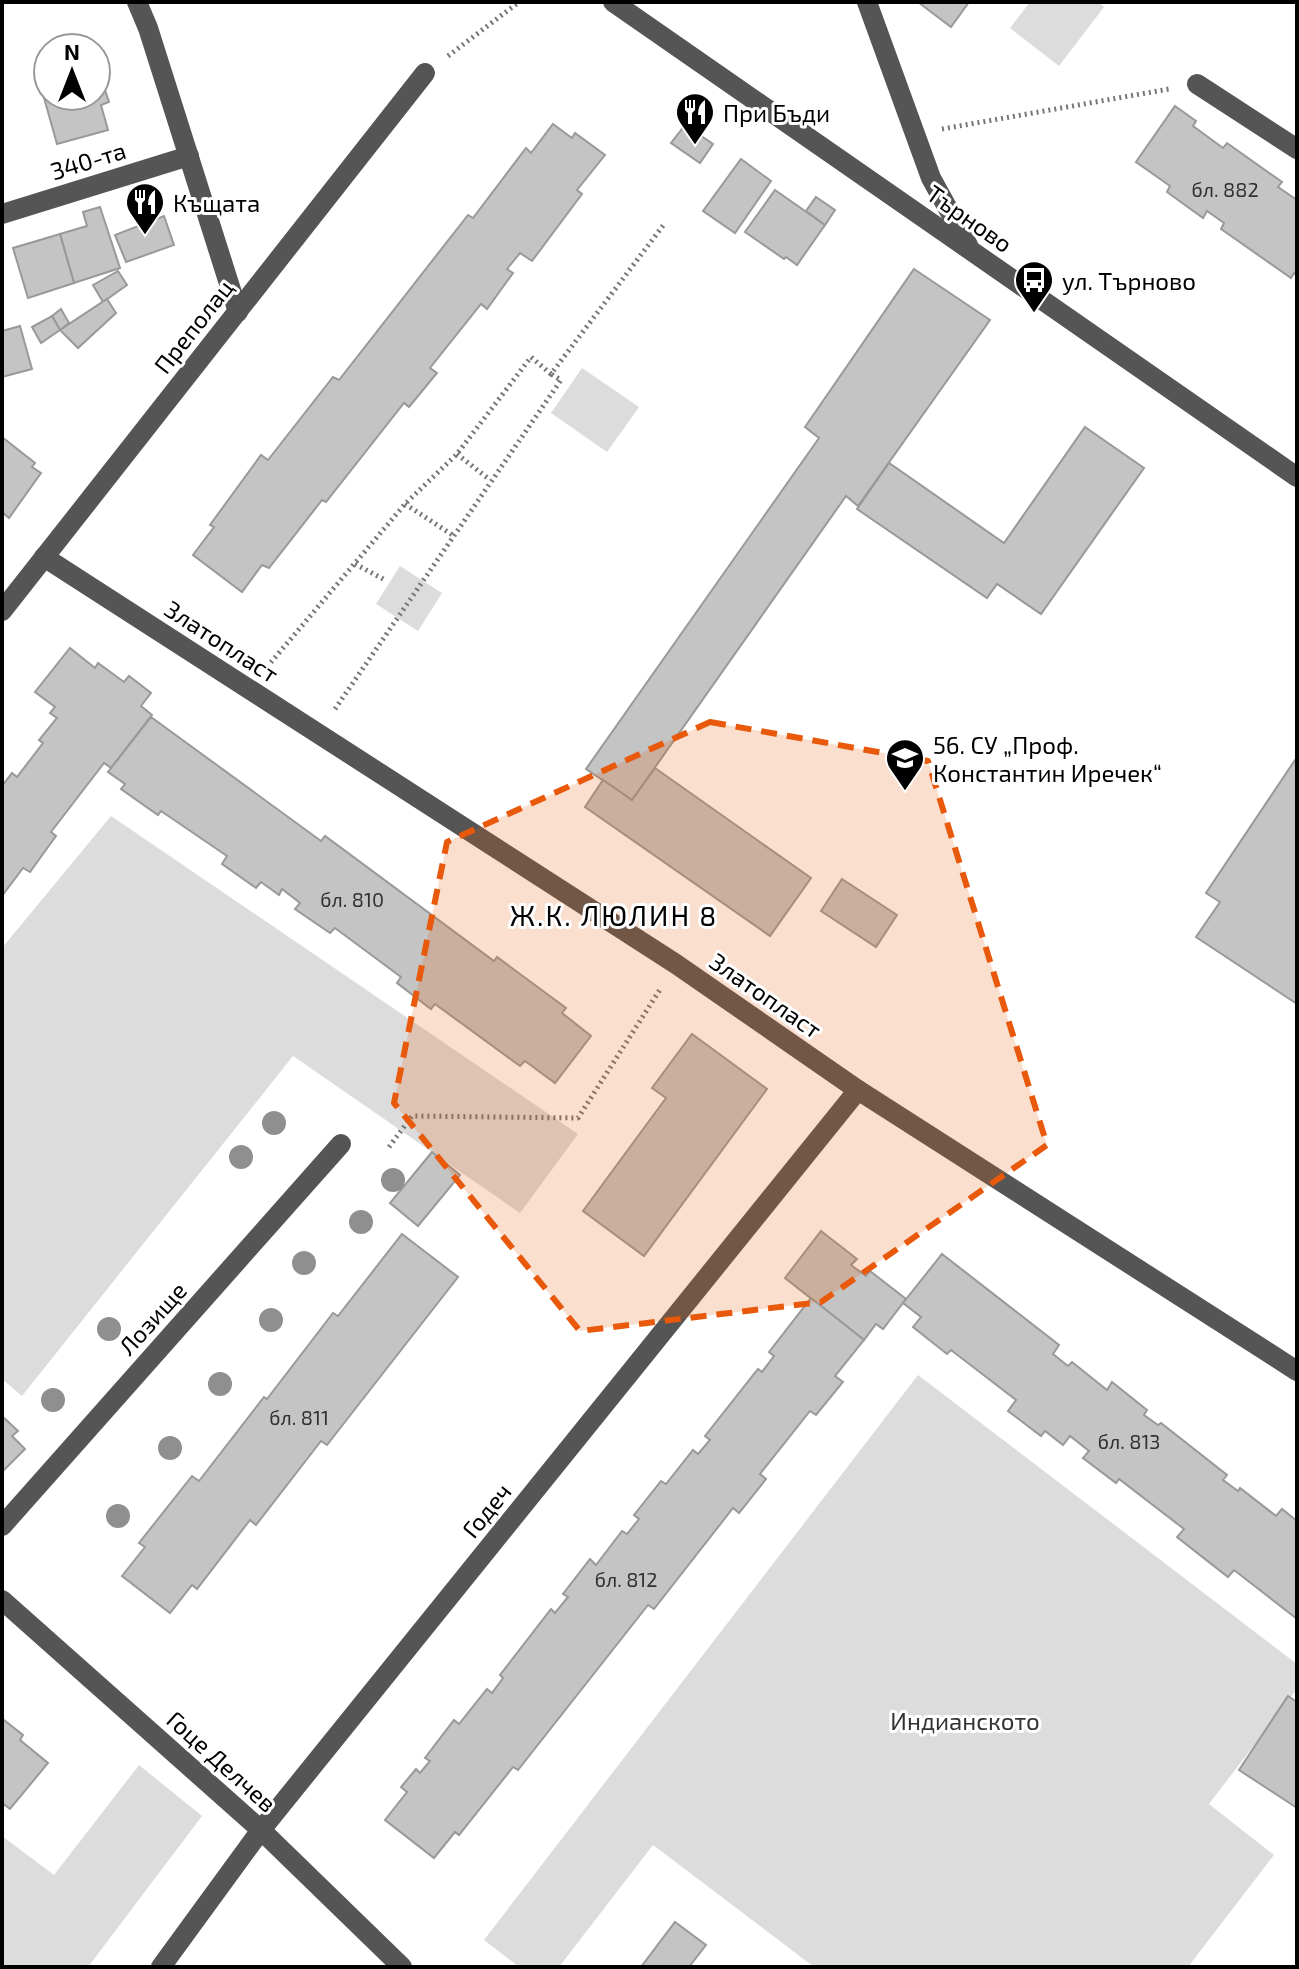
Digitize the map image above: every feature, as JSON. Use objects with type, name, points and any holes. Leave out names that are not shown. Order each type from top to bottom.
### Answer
[{"type":"street","points":[[137,2],[148,28],[238,312]]},
{"type":"street","name":"Търново","points":[[613,2],[1297,477]]},
{"type":"street","points":[[644,2],[651,28]]},
{"type":"street","points":[[867,2],[931,178],[970,249]]},
{"type":"street","name":"Преполац","points":[[2,611],[425,73]]},
{"type":"street","points":[[1197,84],[1297,149]]},
{"type":"street","name":"340-та","points":[[2,214],[189,156]]},
{"type":"street","name":"Златопласт","points":[[44,557],[676,964],[858,1090],[1297,1371]]},
{"type":"street","name":"Годеч","points":[[161,1967],[261,1830],[858,1090]]},
{"type":"street","name":"Лозище","points":[[2,1526],[341,1144]]},
{"type":"street","name":"Гоце Делчев","points":[[2,1600],[261,1830],[402,1967]]},
{"type":"path","points":[[425,73],[519,2]]},
{"type":"path","points":[[914,134],[1197,84]]},
{"type":"path","points":[[551,374],[665,223]]},
{"type":"path","points":[[249,689],[405,504],[457,454],[531,357],[561,380],[318,733]]},
{"type":"path","points":[[457,454],[490,480]]},
{"type":"path","points":[[405,504],[454,536]]},
{"type":"path","points":[[355,564],[385,580]]},
{"type":"path","points":[[389,1147],[412,1116],[578,1118],[676,964]]},
{"type":"highlighted area","points":[[710,722],[928,761],[1047,1145],[821,1302],[580,1331],[394,1103],[447,842]]},
{"type":"green space","points":[[1030,2],[1098,2],[1104,7],[1059,66],[1010,28]]},
{"type":"green space","points":[[582,368],[639,407],[607,452],[551,413]]},
{"type":"green space","points":[[400,566],[442,593],[418,631],[376,604]]},
{"type":"green space","points":[[111,816],[578,1134],[520,1213],[293,1056],[22,1396],[2,1379],[2,948]]},
{"type":"green space","name":"Индианското","points":[[918,1375],[1297,1664],[1297,1689],[1209,1804],[1274,1855],[1188,1967],[814,1967],[653,1845],[559,1967],[519,1967],[484,1940]]},
{"type":"green space","points":[[139,1765],[202,1816],[88,1967],[2,1967],[2,1836],[54,1875]]},
{"type":"building","points":[[918,2],[969,2],[951,27]]},
{"type":"building","points":[[1175,106],[1196,121],[1193,126],[1223,148],[1227,143],[1282,182],[1278,187],[1297,200],[1297,276],[1294,273],[1291,278],[1221,229],[1224,223],[1207,211],[1203,218],[1167,192],[1170,186],[1136,162]]},
{"type":"building","points":[[48,112],[103,112],[108,130],[57,144]]},
{"type":"building","points":[[553,124],[572,138],[575,133],[605,155],[577,190],[582,194],[532,261],[520,253],[507,269],[513,273],[487,309],[481,304],[430,368],[437,373],[409,407],[404,403],[326,502],[322,500],[269,568],[262,565],[242,592],[193,555],[214,527],[210,525],[261,455],[268,460],[333,377],[339,380],[468,215],[473,218],[526,148],[531,153]]},
{"type":"building","points":[[685,125],[713,144],[700,163],[671,143]]},
{"type":"building","points":[[741,159],[771,181],[735,233],[703,211]]},
{"type":"building","points":[[775,190],[825,225],[797,265],[745,232]]},
{"type":"building","points":[[816,197],[835,210],[825,225],[806,211]]},
{"type":"building","points":[[100,207],[120,268],[74,283],[60,234],[87,226],[83,212]]},
{"type":"building","points":[[164,216],[174,245],[126,262],[115,235]]},
{"type":"building","points":[[60,234],[74,283],[28,298],[13,248]]},
{"type":"building","points":[[914,269],[990,320],[858,506],[846,496],[632,800],[586,769],[819,438],[805,427]]},
{"type":"building","points":[[118,271],[127,285],[103,302],[93,285]]},
{"type":"building","points":[[107,299],[116,313],[78,348],[60,330]]},
{"type":"building","points":[[61,309],[69,323],[60,330],[52,316]]},
{"type":"building","points":[[52,316],[60,330],[41,343],[32,327]]},
{"type":"building","points":[[20,326],[32,369],[2,377],[2,331]]},
{"type":"building","points":[[1085,427],[1144,468],[1041,614],[997,584],[987,598],[857,509],[889,463],[1004,543]]},
{"type":"building","points":[[2,437],[35,463],[32,467],[41,473],[9,518],[2,512]]},
{"type":"building","points":[[70,648],[95,668],[98,663],[124,682],[129,676],[151,693],[141,706],[152,715],[111,768],[104,763],[51,832],[56,836],[30,872],[23,868],[2,896],[2,786],[12,773],[17,777],[43,743],[39,740],[57,718],[50,713],[55,707],[35,692]]},
{"type":"building","points":[[151,717],[321,841],[325,836],[494,961],[497,957],[566,1008],[562,1013],[591,1036],[555,1083],[525,1061],[520,1066],[435,1004],[431,1009],[397,983],[401,977],[335,928],[330,933],[295,909],[300,903],[282,889],[279,895],[261,882],[256,888],[222,864],[227,856],[161,811],[158,815],[121,789],[125,784],[108,772]]},
{"type":"building","points":[[1297,757],[1297,1004],[1196,937],[1220,902],[1206,893]]},
{"type":"building","points":[[655,768],[811,878],[770,936],[585,807],[603,780],[632,800]]},
{"type":"building","points":[[842,879],[897,915],[876,947],[821,911]]},
{"type":"building","points":[[692,1034],[767,1089],[644,1256],[583,1211],[666,1098],[652,1088]]},
{"type":"building","points":[[432,1152],[460,1175],[418,1226],[390,1203]]},
{"type":"building","points":[[821,1231],[857,1259],[851,1265],[866,1276],[870,1271],[906,1299],[883,1329],[876,1324],[864,1340],[785,1278]]},
{"type":"building","points":[[402,1234],[458,1277],[327,1445],[321,1441],[256,1525],[250,1520],[197,1589],[192,1585],[170,1613],[122,1576],[145,1547],[139,1543],[192,1476],[199,1481],[333,1313],[338,1316]]},
{"type":"building","points":[[942,1254],[1059,1345],[1053,1354],[1068,1366],[1072,1362],[1107,1390],[1112,1382],[1147,1410],[1144,1415],[1158,1425],[1161,1423],[1227,1475],[1223,1480],[1238,1491],[1240,1488],[1276,1516],[1282,1509],[1297,1521],[1297,1619],[1234,1570],[1228,1577],[1177,1537],[1184,1529],[1119,1479],[1116,1483],[1083,1458],[1089,1451],[1070,1436],[1063,1445],[1045,1431],[1041,1436],[1008,1411],[1016,1400],[951,1350],[947,1354],[913,1327],[921,1317],[903,1303]]},
{"type":"building","points":[[811,1298],[864,1340],[835,1376],[843,1382],[816,1415],[810,1411],[760,1474],[766,1479],[739,1513],[733,1508],[654,1609],[648,1605],[518,1770],[513,1767],[459,1835],[455,1832],[434,1858],[385,1820],[407,1792],[401,1787],[416,1769],[420,1773],[430,1761],[425,1758],[454,1720],[459,1724],[487,1689],[492,1693],[503,1678],[500,1675],[551,1609],[555,1613],[568,1597],[563,1594],[590,1559],[596,1565],[622,1531],[627,1534],[639,1519],[634,1515],[661,1481],[666,1484],[693,1450],[698,1454],[710,1440],[705,1436],[758,1369],[762,1372],[774,1356],[769,1352]]},
{"type":"building","points":[[2,1416],[18,1431],[12,1436],[25,1449],[4,1470],[2,1469]]},
{"type":"building","points":[[1288,1696],[1297,1702],[1297,1808],[1239,1770]]},
{"type":"building","points":[[4,1720],[23,1735],[20,1740],[48,1763],[10,1809],[2,1803]]},
{"type":"building","points":[[675,1922],[706,1945],[689,1967],[641,1967]]},
{"type":"place","name":"При Бъди","points":[[695,146]]},
{"type":"place","name":"Къщата","points":[[145,236]]},
{"type":"place","name":"ул. Търново","points":[[1034,314]]},
{"type":"place","name":"56. СУ „Проф. Константин Иречек“","points":[[905,792]]},
{"type":"district","name":"Ж.К. ЛЮЛИН 8","points":[[614,915]]}]
